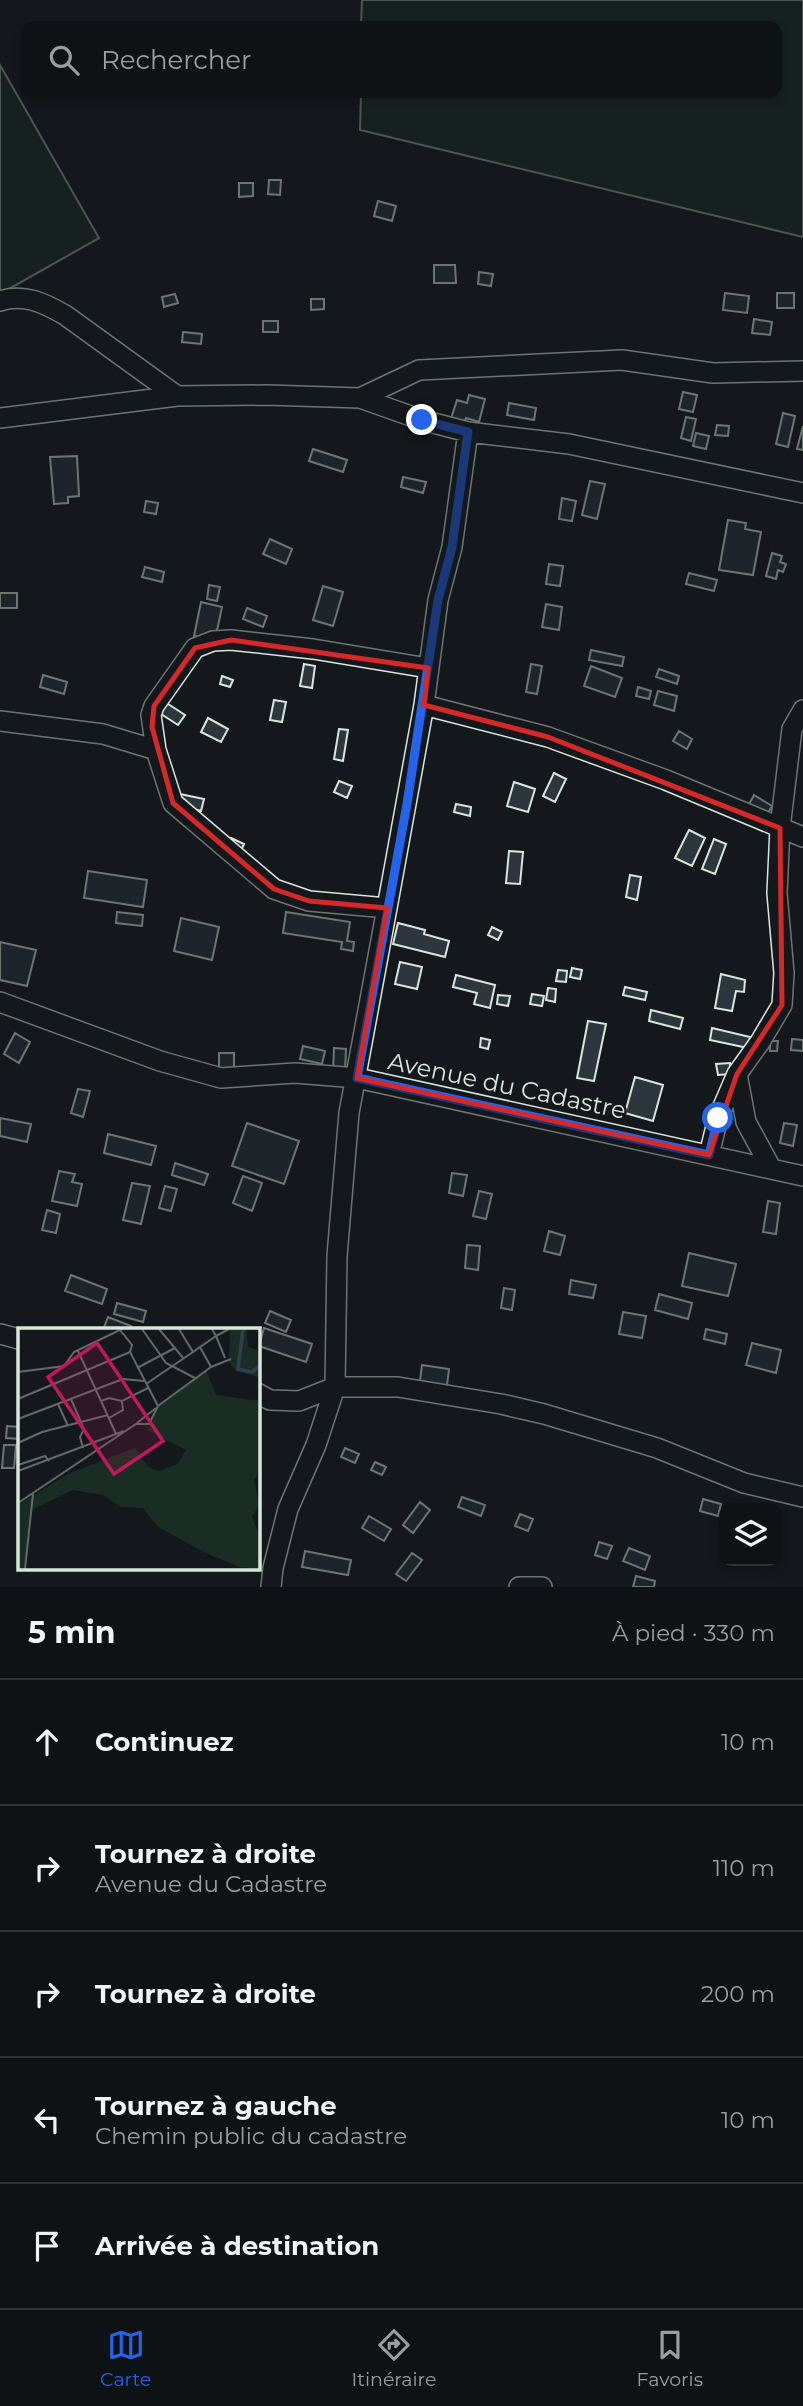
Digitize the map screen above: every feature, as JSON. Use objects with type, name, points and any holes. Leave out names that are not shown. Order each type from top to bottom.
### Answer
[{"type":"street","points":[[0,301],[24,298],[45,304],[65,315],[177,396]]},
{"type":"street","points":[[360,398],[419,370],[622,360],[713,373],[803,371]]},
{"type":"street","points":[[0,418],[177,396],[360,398],[422,420],[468,432],[569,444],[803,493]]},
{"type":"street","points":[[271,1587],[288,1509],[316,1445],[335,1387],[337,1256],[349,1113],[424,705],[438,600],[452,547],[468,432]]},
{"type":"street","points":[[387,908],[309,901],[274,889],[173,803],[156,750],[151,715],[154,706],[195,648],[207,643],[231,640],[258,643],[428,668]]},
{"type":"street","points":[[424,705],[548,737],[666,780],[803,836]]},
{"type":"street","points":[[709,1155],[718,1118],[737,1074],[782,1005],[784,973],[777,893],[780,828],[792,729],[803,710]]},
{"type":"street","points":[[0,721],[103,734],[156,750]]},
{"type":"street","name":"Avenue du Cadastre","points":[[0,1002],[160,1061],[221,1078],[295,1073],[357,1078],[803,1176]]},
{"type":"street","points":[[737,1074],[746,1122],[771,1168]]},
{"type":"street","points":[[0,1334],[18,1339]]},
{"type":"street","points":[[259,1394],[270,1400],[299,1401],[335,1387],[398,1387],[544,1414],[657,1448],[744,1483],[803,1497]]},
{"type":"street","points":[[519,1587],[542,1587]]},
{"type":"highlighted area","points":[[231,640],[428,668],[424,705],[548,737],[780,828],[782,1005],[737,1074],[709,1155],[357,1078],[387,908],[309,901],[274,889],[173,803],[152,727],[154,706],[195,648]]},
{"type":"green space","points":[[362,0],[803,0],[803,237],[360,130],[361,98],[782,98],[782,21],[361,21]]},
{"type":"green space","points":[[0,65],[99,238],[0,294]]},
{"type":"building","points":[[269,180],[281,180],[280,195],[268,194]]},
{"type":"building","points":[[239,183],[253,183],[253,196],[239,197]]},
{"type":"building","points":[[378,201],[396,206],[392,221],[374,216]]},
{"type":"building","points":[[434,265],[455,265],[456,283],[434,283]]},
{"type":"building","points":[[479,272],[493,274],[491,286],[478,284]]},
{"type":"building","points":[[725,293],[749,296],[747,313],[723,310]]},
{"type":"building","points":[[777,293],[794,293],[794,308],[777,308]]},
{"type":"building","points":[[175,294],[178,303],[164,307],[162,297]]},
{"type":"building","points":[[311,299],[324,299],[324,309],[311,310]]},
{"type":"building","points":[[754,319],[772,322],[770,335],[752,333]]},
{"type":"building","points":[[263,321],[278,321],[278,332],[263,332]]},
{"type":"building","points":[[183,332],[202,334],[201,344],[182,342]]},
{"type":"building","points":[[683,392],[697,395],[693,412],[679,409]]},
{"type":"building","points":[[469,395],[485,399],[479,422],[466,418],[463,426],[450,422],[457,400],[467,403]]},
{"type":"building","points":[[509,403],[536,408],[534,420],[507,415]]},
{"type":"building","points":[[783,413],[795,416],[788,447],[776,444]]},
{"type":"building","points":[[686,417],[696,419],[691,441],[681,438]]},
{"type":"building","points":[[717,425],[729,426],[728,436],[715,435]]},
{"type":"building","points":[[803,426],[803,450],[797,449]]},
{"type":"building","points":[[696,433],[709,436],[706,449],[693,446]]},
{"type":"building","points":[[313,449],[347,460],[343,472],[309,461]]},
{"type":"building","points":[[77,456],[79,496],[68,497],[68,503],[54,504],[50,457]]},
{"type":"building","points":[[403,477],[426,482],[423,493],[401,487]]},
{"type":"building","points":[[590,481],[605,484],[597,519],[582,515]]},
{"type":"building","points":[[562,498],[576,501],[572,521],[559,519]]},
{"type":"building","points":[[146,501],[158,503],[156,514],[144,512]]},
{"type":"building","points":[[728,520],[746,523],[745,529],[761,532],[753,575],[719,570]]},
{"type":"building","points":[[270,539],[292,549],[286,564],[263,554]]},
{"type":"building","points":[[772,553],[782,556],[780,562],[786,564],[783,572],[778,570],[776,579],[766,576]]},
{"type":"building","points":[[549,564],[563,566],[560,586],[546,584]]},
{"type":"building","points":[[145,567],[164,572],[162,582],[142,577]]},
{"type":"building","points":[[689,573],[717,580],[714,591],[686,584]]},
{"type":"building","points":[[209,585],[220,587],[217,601],[207,599]]},
{"type":"building","points":[[323,586],[343,592],[333,626],[313,620]]},
{"type":"building","points":[[0,593],[17,593],[17,608],[0,608]]},
{"type":"building","points":[[201,602],[222,607],[215,640],[194,636]]},
{"type":"building","points":[[546,604],[562,607],[559,630],[542,627]]},
{"type":"building","points":[[247,608],[267,616],[263,627],[243,619]]},
{"type":"building","points":[[591,650],[624,657],[622,666],[589,660]]},
{"type":"building","points":[[304,664],[315,666],[312,688],[300,686]]},
{"type":"building","points":[[531,664],[542,666],[537,694],[526,692]]},
{"type":"building","points":[[591,666],[622,678],[615,697],[584,686]]},
{"type":"building","points":[[659,669],[679,676],[677,684],[656,677]]},
{"type":"building","points":[[43,675],[67,682],[64,694],[40,687]]},
{"type":"building","points":[[222,676],[233,680],[230,687],[220,684]]},
{"type":"building","points":[[638,687],[651,691],[649,699],[636,696]]},
{"type":"building","points":[[658,691],[677,696],[674,711],[654,705]]},
{"type":"building","points":[[274,700],[286,702],[282,722],[270,720]]},
{"type":"building","points":[[165,702],[185,715],[178,725],[158,712]]},
{"type":"building","points":[[208,718],[228,729],[221,742],[201,732]]},
{"type":"building","points":[[339,729],[348,730],[343,761],[334,759]]},
{"type":"building","points":[[679,731],[692,739],[687,749],[673,741]]},
{"type":"building","points":[[554,773],[566,779],[555,802],[543,796]]},
{"type":"building","points":[[339,781],[352,786],[347,798],[334,792]]},
{"type":"building","points":[[514,782],[535,789],[528,812],[507,806]]},
{"type":"building","points":[[180,794],[204,799],[201,811],[178,805]]},
{"type":"building","points":[[754,795],[772,806],[765,818],[747,808]]},
{"type":"building","points":[[456,804],[471,807],[470,816],[454,812]]},
{"type":"building","points":[[689,830],[705,838],[692,866],[675,858]]},
{"type":"building","points":[[231,838],[244,844],[240,853],[227,847]]},
{"type":"building","points":[[714,839],[726,844],[715,874],[702,869]]},
{"type":"building","points":[[509,851],[523,852],[520,884],[506,883]]},
{"type":"building","points":[[88,871],[147,880],[143,907],[84,898]]},
{"type":"building","points":[[630,875],[641,877],[637,900],[626,897]]},
{"type":"building","points":[[117,912],[143,915],[142,926],[116,923]]},
{"type":"building","points":[[286,912],[350,922],[347,941],[354,942],[353,951],[341,949],[342,942],[283,933]]},
{"type":"building","points":[[181,918],[219,927],[212,960],[174,951]]},
{"type":"building","points":[[398,923],[425,930],[424,934],[449,941],[445,957],[393,944]]},
{"type":"building","points":[[492,927],[502,932],[498,940],[488,935]]},
{"type":"building","points":[[0,942],[36,950],[27,986],[0,980]]},
{"type":"building","points":[[400,962],[422,967],[417,989],[395,984]]},
{"type":"building","points":[[572,968],[582,970],[580,979],[570,977]]},
{"type":"building","points":[[558,970],[567,971],[566,982],[556,981]]},
{"type":"building","points":[[721,974],[745,980],[744,992],[736,991],[732,1011],[715,1008]]},
{"type":"building","points":[[456,975],[495,985],[490,1008],[474,1004],[477,993],[453,987]]},
{"type":"building","points":[[625,987],[647,992],[645,1000],[623,995]]},
{"type":"building","points":[[548,988],[556,989],[555,1002],[546,1000]]},
{"type":"building","points":[[532,994],[544,996],[542,1006],[530,1004]]},
{"type":"building","points":[[498,995],[510,996],[508,1006],[497,1004]]},
{"type":"building","points":[[651,1010],[683,1018],[680,1029],[649,1021]]},
{"type":"building","points":[[588,1021],[606,1024],[594,1081],[577,1078]]},
{"type":"building","points":[[712,1028],[750,1037],[748,1048],[710,1040]]},
{"type":"building","points":[[15,1033],[30,1042],[19,1063],[4,1054]]},
{"type":"building","points":[[481,1038],[490,1040],[488,1049],[480,1047]]},
{"type":"building","points":[[792,1039],[803,1040],[803,1051],[791,1050]]},
{"type":"building","points":[[770,1041],[778,1041],[777,1051],[770,1051]]},
{"type":"building","points":[[303,1046],[325,1051],[322,1064],[300,1059]]},
{"type":"building","points":[[334,1048],[346,1049],[345,1072],[333,1072]]},
{"type":"building","points":[[219,1053],[234,1053],[234,1073],[219,1073]]},
{"type":"building","points":[[730,1063],[731,1074],[718,1075],[716,1064]]},
{"type":"building","points":[[635,1077],[663,1085],[653,1121],[625,1113]]},
{"type":"building","points":[[78,1089],[90,1091],[83,1117],[71,1113]]},
{"type":"building","points":[[0,1118],[31,1124],[27,1142],[0,1136]]},
{"type":"building","points":[[247,1123],[299,1141],[284,1184],[232,1166]]},
{"type":"building","points":[[784,1123],[797,1125],[793,1146],[780,1143]]},
{"type":"building","points":[[108,1134],[156,1146],[151,1165],[104,1153]]},
{"type":"building","points":[[175,1163],[208,1174],[204,1185],[172,1175]]},
{"type":"building","points":[[59,1171],[75,1174],[72,1182],[82,1184],[77,1206],[52,1201]]},
{"type":"building","points":[[452,1173],[467,1175],[463,1196],[449,1193]]},
{"type":"building","points":[[243,1176],[262,1183],[252,1211],[233,1203]]},
{"type":"building","points":[[132,1183],[150,1186],[141,1224],[123,1220]]},
{"type":"building","points":[[165,1186],[177,1189],[171,1211],[159,1208]]},
{"type":"building","points":[[479,1191],[492,1194],[486,1219],[473,1216]]},
{"type":"building","points":[[768,1201],[780,1203],[776,1234],[763,1232]]},
{"type":"building","points":[[47,1210],[60,1214],[56,1233],[42,1230]]},
{"type":"building","points":[[549,1231],[565,1236],[560,1255],[544,1251]]},
{"type":"building","points":[[467,1245],[480,1246],[478,1270],[465,1268]]},
{"type":"building","points":[[689,1253],[736,1264],[728,1296],[682,1286]]},
{"type":"building","points":[[71,1275],[107,1289],[102,1304],[65,1291]]},
{"type":"building","points":[[571,1280],[596,1285],[593,1298],[569,1294]]},
{"type":"building","points":[[504,1288],[515,1290],[512,1310],[501,1308]]},
{"type":"building","points":[[659,1294],[692,1303],[688,1319],[655,1310]]},
{"type":"building","points":[[117,1303],[146,1311],[143,1322],[114,1314]]},
{"type":"building","points":[[270,1311],[291,1320],[286,1332],[265,1323]]},
{"type":"building","points":[[623,1312],[646,1316],[642,1338],[619,1334]]},
{"type":"building","points":[[108,1317],[131,1326],[130,1328],[104,1328]]},
{"type":"building","points":[[264,1328],[312,1344],[306,1362],[259,1346]]},
{"type":"building","points":[[706,1329],[727,1334],[725,1344],[704,1339]]},
{"type":"building","points":[[752,1343],[781,1350],[776,1373],[746,1365]]},
{"type":"building","points":[[422,1365],[449,1369],[446,1393],[419,1389]]},
{"type":"building","points":[[7,1426],[18,1427],[18,1439],[6,1438]]},
{"type":"building","points":[[4,1445],[16,1445],[14,1468],[2,1468]]},
{"type":"building","points":[[345,1448],[359,1454],[355,1463],[341,1457]]},
{"type":"building","points":[[375,1462],[386,1467],[382,1475],[371,1470]]},
{"type":"building","points":[[462,1497],[485,1505],[481,1516],[458,1507]]},
{"type":"building","points":[[703,1499],[719,1503],[718,1516],[700,1511]]},
{"type":"building","points":[[420,1502],[430,1510],[413,1533],[403,1525]]},
{"type":"building","points":[[520,1514],[533,1519],[528,1531],[515,1526]]},
{"type":"building","points":[[369,1516],[391,1529],[384,1541],[362,1528]]},
{"type":"building","points":[[599,1542],[612,1546],[607,1559],[595,1555]]},
{"type":"building","points":[[629,1548],[650,1556],[645,1570],[623,1561]]},
{"type":"building","points":[[305,1551],[351,1560],[348,1575],[302,1567]]},
{"type":"building","points":[[412,1553],[422,1560],[406,1581],[396,1574]]},
{"type":"building","points":[[636,1576],[655,1581],[654,1587],[633,1587]]},
{"type":"route","points":[[422,420],[468,432],[452,547],[438,600],[424,705],[357,1078],[709,1155],[718,1118]]}]
